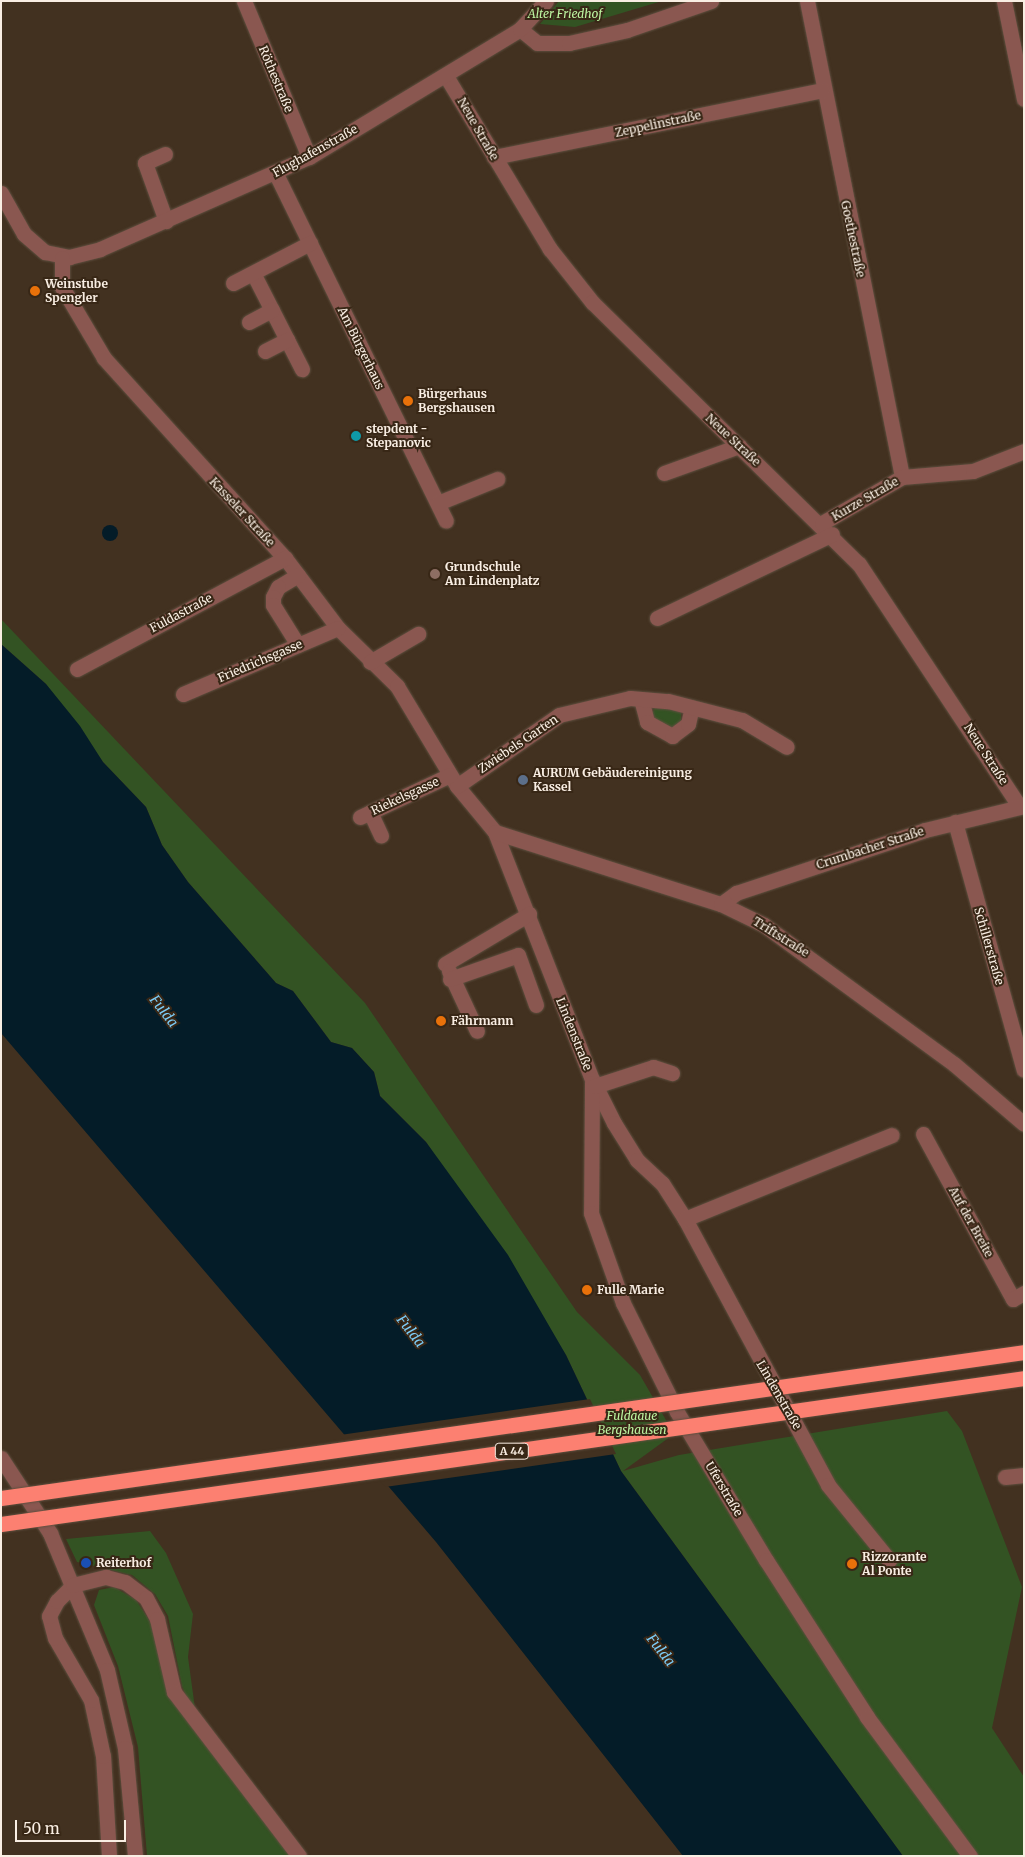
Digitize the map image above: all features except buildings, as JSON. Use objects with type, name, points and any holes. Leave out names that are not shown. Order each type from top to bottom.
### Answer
[{"type":"highway","name":"A 44","points":[[1,1498],[1024,1352]]},
{"type":"highway","name":"A 44","points":[[1,1524],[1024,1378]]},
{"type":"street","name":"Röthestraße","points":[[244,1],[309,157]]},
{"type":"street","name":"Flughafenstraße","points":[[62,258],[100,250],[276,174],[309,157],[446,76],[520,29],[546,1]]},
{"type":"street","points":[[520,29],[537,43],[569,43],[627,30],[710,1]]},
{"type":"street","name":"Goethestraße","points":[[807,1],[822,90],[902,477]]},
{"type":"street","points":[[1004,1],[1024,99]]},
{"type":"street","name":"Neue Straße","points":[[446,76],[550,249],[592,302],[827,529],[896,614],[1022,806]]},
{"type":"street","name":"Zeppelinstraße","points":[[494,157],[822,90]]},
{"type":"street","points":[[166,154],[145,163],[166,221]]},
{"type":"street","name":"Am Bürgerhaus","points":[[276,174],[446,521]]},
{"type":"street","points":[[1,193],[24,234],[45,252],[62,258]]},
{"type":"street","points":[[233,283],[310,243]]},
{"type":"street","name":"Kasseler Straße","points":[[62,258],[62,287],[95,345],[285,558],[338,628],[399,689],[454,780],[495,832]]},
{"type":"street","points":[[254,273],[302,369]]},
{"type":"street","points":[[249,322],[272,310]]},
{"type":"street","points":[[265,351],[287,340]]},
{"type":"street","points":[[664,473],[739,446]]},
{"type":"street","name":"Kurze Straße","points":[[656,618],[827,529],[902,477],[973,471],[1024,451]]},
{"type":"street","points":[[438,503],[497,479]]},
{"type":"street","name":"Fuldastraße","points":[[77,669],[285,558]]},
{"type":"street","points":[[298,575],[278,587],[273,597],[273,605],[298,645]]},
{"type":"street","name":"Friedrichsgasse","points":[[183,694],[338,628]]},
{"type":"street","points":[[370,662],[418,634]]},
{"type":"street","points":[[641,699],[647,722],[672,736],[688,724],[692,707]]},
{"type":"street","name":"Zwiebels Garten","points":[[454,780],[559,715],[641,699],[692,707],[742,720],[787,747]]},
{"type":"street","name":"Riekelsgasse","points":[[381,836],[366,814],[454,780]]},
{"type":"street","name":"Crumbacher Straße","points":[[722,904],[736,893],[955,822],[1022,806]]},
{"type":"street","name":"Schillerstraße","points":[[955,822],[1024,1070]]},
{"type":"street","name":"Triftstraße","points":[[495,832],[722,904],[805,951],[954,1064],[1024,1124]]},
{"type":"street","name":"Lindenstraße","points":[[495,832],[594,1082],[637,1160],[662,1183],[685,1218],[828,1485],[889,1560]]},
{"type":"street","points":[[478,1031],[450,979],[447,963],[529,914]]},
{"type":"street","points":[[450,979],[518,955],[536,1005]]},
{"type":"street","points":[[594,1082],[653,1067],[672,1073]]},
{"type":"street","name":"Uferstraße","points":[[594,1082],[591,1213],[623,1303],[677,1412],[766,1560],[867,1717],[970,1856]]},
{"type":"street","name":"Auf der Breite","points":[[922,1134],[1013,1299],[1024,1293]]},
{"type":"street","points":[[685,1218],[892,1135]]},
{"type":"street","points":[[1,1458],[50,1533],[107,1670],[123,1738],[135,1856]]},
{"type":"street","points":[[1005,1478],[1024,1474]]},
{"type":"street","points":[[109,1856],[103,1756],[91,1700],[55,1638],[49,1616],[57,1601],[73,1585],[106,1577],[125,1582],[146,1598],[157,1619],[174,1692],[299,1856]]},
{"type":"green space","name":"Alter Friedhof","points":[[559,1],[662,1],[575,27],[540,24]]},
{"type":"green space","name":"Fuldaaue Bergshausen","points":[[1,619],[365,1003],[577,1312],[640,1375],[674,1434],[623,1471],[679,1455],[947,1411],[962,1431],[1022,1587],[992,1728],[1024,1777],[1024,1856],[903,1856],[621,1471],[566,1355],[426,1142],[380,1096],[374,1072],[352,1048],[331,1042],[293,991],[276,983],[188,882],[162,845],[146,807],[103,762],[46,684],[1,644]]},
{"type":"green space","points":[[656,704],[681,711],[681,723],[672,728],[651,717]]},
{"type":"green space","points":[[150,1531],[166,1553],[193,1614],[188,1657],[197,1723],[299,1856],[147,1856],[138,1747],[118,1666],[94,1605],[99,1590],[114,1587],[136,1600],[151,1623],[169,1691],[196,1721],[182,1686],[168,1616],[155,1594],[132,1575],[77,1562],[66,1539]]},
{"type":"water","points":[[110,525],[118,533],[110,541],[102,533]]},
{"type":"water","name":"Fulda","points":[[1,644],[46,684],[80,726],[103,762],[146,807],[162,845],[188,882],[276,983],[293,991],[331,1042],[352,1048],[374,1072],[380,1096],[426,1142],[508,1255],[566,1355],[621,1471],[903,1856],[683,1856],[436,1542],[1,1033]]},
{"type":"pier","points":[[590,1399],[616,1454],[385,1487],[340,1435]]},
{"type":"place","name":"Weinstube Spengler","points":[[35,291]]},
{"type":"place","name":"Bürgerhaus Bergshausen","points":[[408,401]]},
{"type":"place","name":"stepdent - Stepanovic","points":[[356,436]]},
{"type":"place","name":"Grundschule Am Lindenplatz","points":[[435,574]]},
{"type":"place","name":"AURUM Gebäudereinigung Kassel","points":[[523,780]]},
{"type":"place","name":"Fährmann","points":[[441,1021]]},
{"type":"place","name":"Fulle Marie","points":[[587,1290]]},
{"type":"place","name":"Reiterhof","points":[[86,1563]]},
{"type":"place","name":"Rizzorante Al Ponte","points":[[852,1564]]}]
